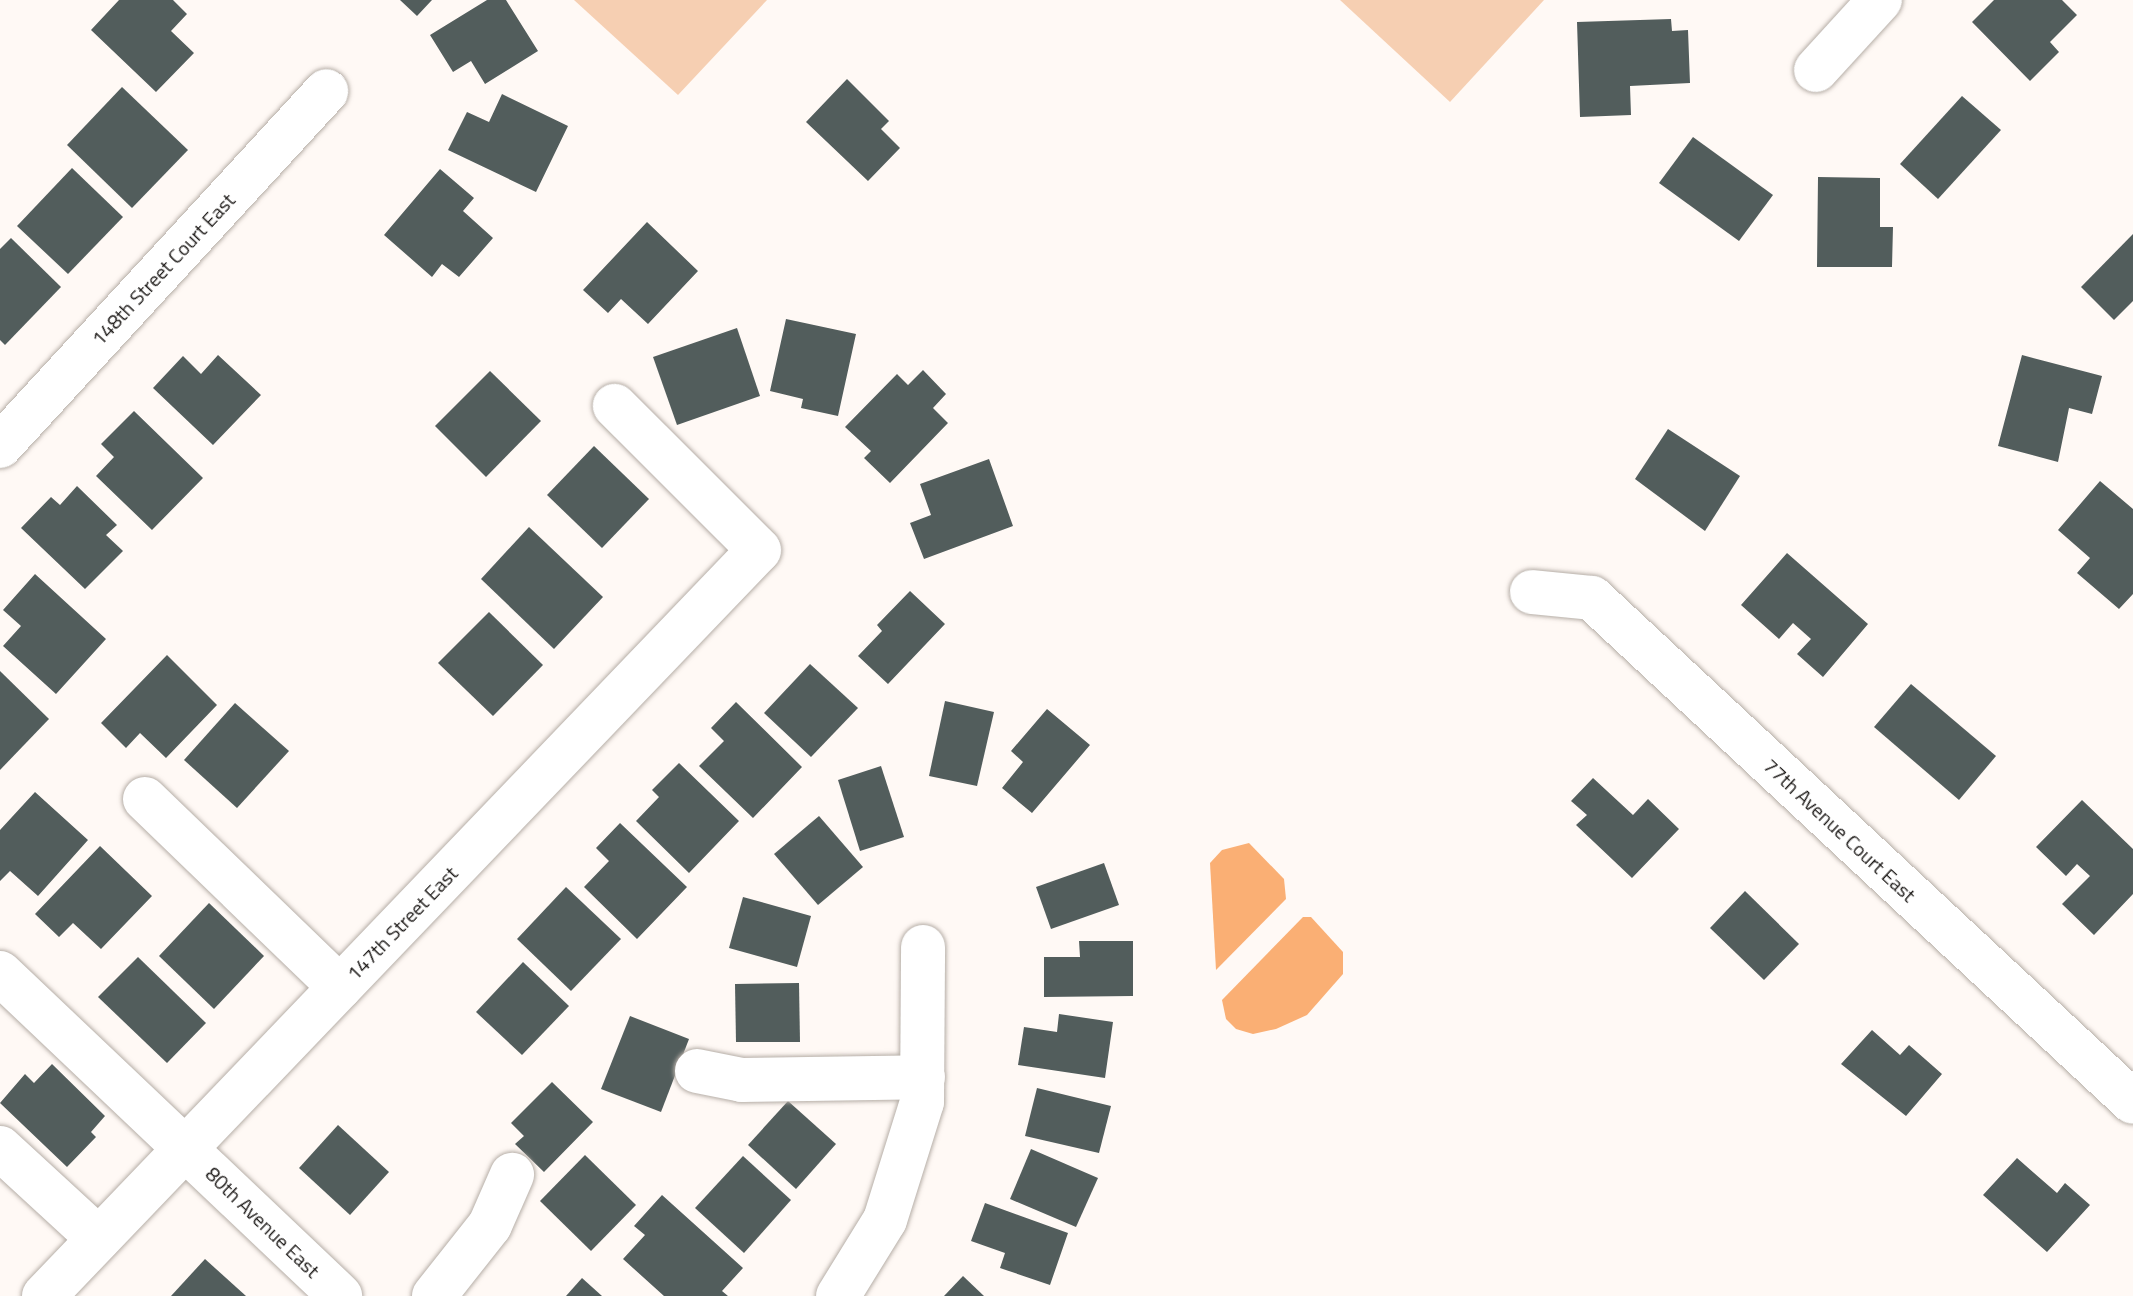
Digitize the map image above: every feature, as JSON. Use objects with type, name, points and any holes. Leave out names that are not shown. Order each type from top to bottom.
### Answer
[{"type":"street","points":[[1816,70],[1880,0]]},
{"type":"street","name":"148th Street Court East","points":[[0,446],[326,91]]},
{"type":"street","name":"147th Street East","points":[[44,1296],[759,550],[615,406]]},
{"type":"street","name":"77th Avenue Court East","points":[[1532,592],[1592,598],[2133,1102]]},
{"type":"street","points":[[145,799],[340,987]]},
{"type":"street","points":[[838,1296],[885,1220],[909,1153],[923,1077],[923,947]]},
{"type":"street","name":"80th Avenue East","points":[[0,973],[340,1296]]},
{"type":"street","points":[[697,1071],[742,1080],[923,1077]]},
{"type":"street","points":[[0,1148],[99,1239]]},
{"type":"street","points":[[434,1296],[490,1225],[512,1175]]},
{"type":"shaded area","points":[[574,0],[767,0],[678,95]]},
{"type":"shaded area","points":[[1340,0],[1544,0],[1450,102]]},
{"type":"shaded area","points":[[1249,843],[1284,879],[1286,899],[1216,970],[1210,863],[1222,850]]},
{"type":"shaded area","points":[[1303,917],[1311,917],[1343,952],[1343,974],[1307,1015],[1276,1029],[1253,1034],[1236,1029],[1226,1019],[1222,1000]]},
{"type":"building","points":[[119,0],[173,0],[187,14],[171,31],[194,53],[156,92],[91,30]]},
{"type":"building","points":[[400,0],[432,0],[417,16]]},
{"type":"building","points":[[487,0],[506,0],[538,51],[485,84],[471,61],[453,72],[430,35]]},
{"type":"building","points":[[1994,0],[2062,0],[2077,15],[2050,42],[2059,52],[2030,81],[1972,22]]},
{"type":"building","points":[[1671,19],[1672,31],[1688,30],[1690,83],[1630,86],[1631,115],[1580,117],[1577,22]]},
{"type":"building","points":[[847,79],[889,121],[881,129],[900,148],[868,181],[806,122]]},
{"type":"building","points":[[122,87],[188,150],[132,208],[67,145]]},
{"type":"building","points":[[502,94],[568,126],[536,192],[448,150],[467,112],[489,122]]},
{"type":"building","points":[[1962,96],[2001,130],[1938,199],[1900,164]]},
{"type":"building","points":[[1693,137],[1773,195],[1739,241],[1659,183]]},
{"type":"building","points":[[72,168],[123,217],[68,274],[17,226]]},
{"type":"building","points":[[440,169],[474,198],[463,211],[493,238],[459,277],[442,264],[432,277],[384,235]]},
{"type":"building","points":[[1818,177],[1880,178],[1880,227],[1893,227],[1892,267],[1817,267]]},
{"type":"building","points":[[647,222],[698,271],[648,324],[621,299],[608,313],[583,290]]},
{"type":"building","points":[[2133,234],[2133,301],[2114,320],[2081,287]]},
{"type":"building","points":[[11,238],[61,287],[5,345],[0,340],[0,249]]},
{"type":"building","points":[[786,319],[856,334],[838,416],[801,408],[803,399],[770,391]]},
{"type":"building","points":[[737,328],[760,396],[677,425],[653,357]]},
{"type":"building","points":[[218,355],[261,395],[213,445],[153,388],[183,356],[201,374]]},
{"type":"building","points":[[2022,355],[2102,376],[2092,414],[2069,408],[2058,462],[1998,446]]},
{"type":"building","points":[[923,370],[946,394],[933,408],[948,423],[890,483],[864,458],[871,451],[845,427],[897,374],[908,385]]},
{"type":"building","points":[[490,371],[541,421],[486,477],[435,426]]},
{"type":"building","points":[[134,411],[203,478],[152,530],[96,476],[114,457],[101,444]]},
{"type":"building","points":[[1668,429],[1740,476],[1705,531],[1635,479]]},
{"type":"building","points":[[594,446],[649,499],[602,548],[547,495]]},
{"type":"building","points":[[989,459],[1013,526],[924,559],[910,523],[931,515],[920,484]]},
{"type":"building","points":[[2100,481],[2133,509],[2133,594],[2119,609],[2077,573],[2090,558],[2058,530]]},
{"type":"building","points":[[77,486],[117,525],[106,535],[123,551],[85,589],[21,528],[51,497],[60,505]]},
{"type":"building","points":[[529,527],[603,597],[554,649],[481,579]]},
{"type":"building","points":[[1787,553],[1868,624],[1823,677],[1797,654],[1811,639],[1793,623],[1779,639],[1741,605]]},
{"type":"building","points":[[35,574],[106,639],[56,694],[3,646],[21,626],[3,610]]},
{"type":"building","points":[[910,591],[945,624],[888,684],[858,656],[882,631],[877,625]]},
{"type":"building","points":[[489,612],[543,665],[493,716],[438,663]]},
{"type":"building","points":[[167,655],[217,705],[166,758],[140,733],[126,748],[101,723]]},
{"type":"building","points":[[810,664],[858,708],[811,757],[764,713]]},
{"type":"building","points":[[0,671],[49,719],[0,770]]},
{"type":"building","points":[[1911,684],[1996,756],[1959,800],[1874,727]]},
{"type":"building","points":[[945,701],[994,712],[977,786],[929,776]]},
{"type":"building","points":[[736,702],[802,767],[753,818],[699,766],[724,741],[711,728]]},
{"type":"building","points":[[235,703],[289,751],[237,808],[184,760]]},
{"type":"building","points":[[1047,709],[1090,745],[1032,813],[1002,788],[1023,762],[1011,751]]},
{"type":"building","points":[[679,763],[739,821],[689,873],[636,821],[659,797],[652,790]]},
{"type":"building","points":[[881,766],[904,837],[860,851],[838,780]]},
{"type":"building","points":[[1593,778],[1633,815],[1648,799],[1679,829],[1632,878],[1576,825],[1587,815],[1571,801]]},
{"type":"building","points":[[35,792],[88,840],[38,896],[10,871],[0,881],[0,830]]},
{"type":"building","points":[[2082,800],[2133,849],[2133,894],[2094,935],[2062,904],[2090,876],[2077,864],[2066,876],[2036,847]]},
{"type":"building","points":[[819,816],[863,867],[818,905],[774,854]]},
{"type":"building","points":[[620,823],[687,887],[637,939],[584,887],[609,861],[596,848]]},
{"type":"building","points":[[100,846],[152,896],[101,949],[73,923],[59,937],[35,914]]},
{"type":"building","points":[[1104,863],[1119,905],[1051,929],[1036,887]]},
{"type":"building","points":[[566,887],[621,939],[571,991],[517,939]]},
{"type":"building","points":[[1745,891],[1799,944],[1764,980],[1710,928]]},
{"type":"building","points":[[743,897],[811,916],[797,967],[729,948]]},
{"type":"building","points":[[209,903],[264,956],[214,1009],[159,956]]},
{"type":"building","points":[[1079,941],[1133,941],[1133,996],[1044,997],[1044,957],[1080,957]]},
{"type":"building","points":[[138,957],[206,1023],[167,1063],[98,997]]},
{"type":"building","points":[[523,962],[569,1006],[522,1055],[476,1012]]},
{"type":"building","points":[[799,983],[800,1042],[736,1042],[735,984]]},
{"type":"building","points":[[1059,1014],[1113,1022],[1105,1078],[1018,1065],[1024,1027],[1057,1032]]},
{"type":"building","points":[[630,1016],[689,1039],[661,1112],[601,1089]]},
{"type":"building","points":[[1872,1030],[1900,1055],[1909,1045],[1942,1074],[1906,1116],[1841,1064]]},
{"type":"building","points":[[52,1064],[105,1116],[91,1132],[96,1137],[67,1167],[0,1103],[25,1074],[34,1083]]},
{"type":"building","points":[[552,1082],[593,1122],[544,1172],[515,1144],[524,1136],[511,1123]]},
{"type":"building","points":[[1037,1088],[1111,1106],[1099,1153],[1025,1136]]},
{"type":"building","points":[[788,1101],[836,1144],[796,1189],[748,1145]]},
{"type":"building","points":[[338,1125],[389,1172],[350,1215],[299,1168]]},
{"type":"building","points":[[1031,1149],[1098,1178],[1076,1227],[1010,1199]]},
{"type":"building","points":[[585,1155],[636,1205],[591,1251],[540,1201]]},
{"type":"building","points":[[743,1156],[791,1200],[744,1253],[695,1208]]},
{"type":"building","points":[[2017,1158],[2057,1193],[2065,1183],[2090,1205],[2047,1252],[1983,1195]]},
{"type":"building","points":[[662,1195],[743,1268],[722,1291],[728,1296],[664,1296],[623,1259],[645,1235],[634,1226]]},
{"type":"building","points":[[985,1203],[1068,1233],[1050,1285],[1000,1268],[1005,1253],[971,1241]]},
{"type":"building","points":[[205,1259],[246,1296],[171,1296]]},
{"type":"building","points":[[963,1276],[984,1296],[944,1296]]},
{"type":"building","points":[[582,1278],[602,1296],[566,1296]]}]
